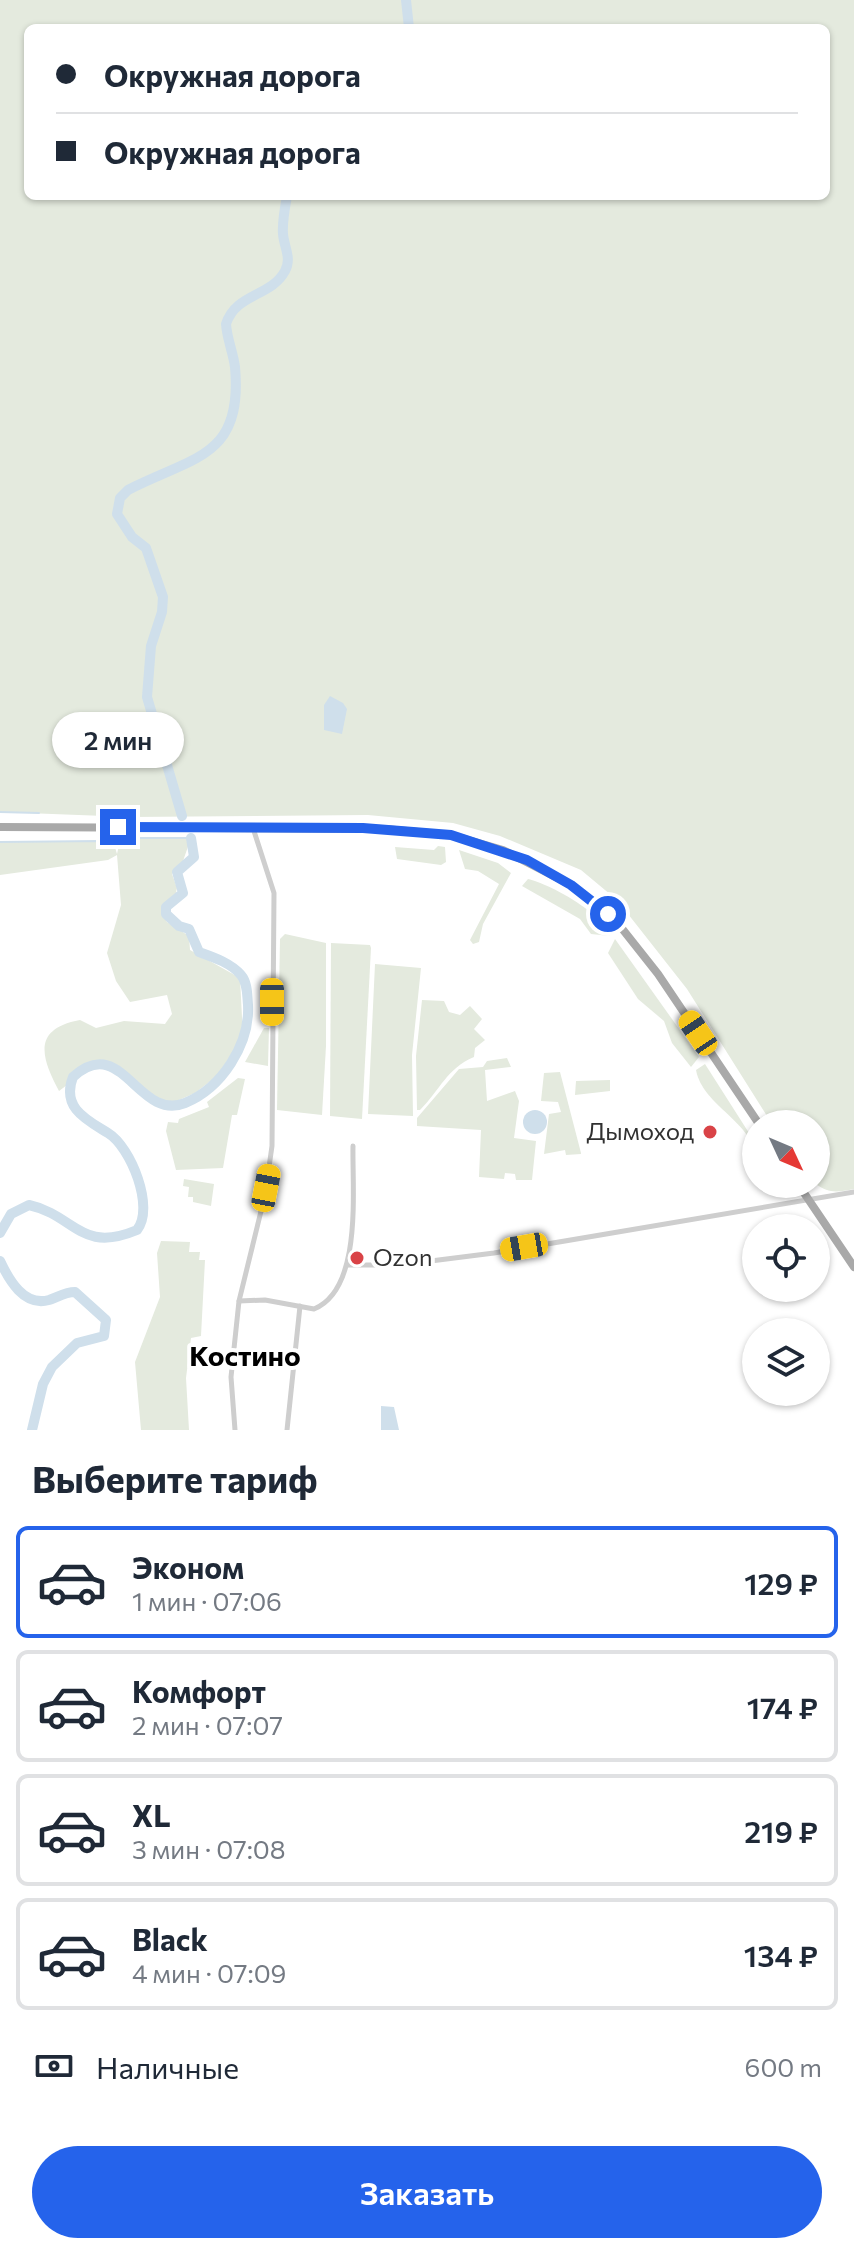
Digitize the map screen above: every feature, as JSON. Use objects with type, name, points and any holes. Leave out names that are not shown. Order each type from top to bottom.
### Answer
[{"type":"main road","points":[[0,827],[385,829],[451,835],[503,850],[550,872],[590,899],[631,938],[749,1110]]},
{"type":"main road","points":[[809,1200],[854,1267]]},
{"type":"street","points":[[235,1430],[231,1377],[239,1301],[265,1195],[272,1146],[274,893],[253,827]]},
{"type":"street","points":[[239,1301],[265,1300],[314,1309],[336,1291],[347,1265],[353,1146]]},
{"type":"street","points":[[347,1265],[399,1265],[494,1253],[854,1192]]},
{"type":"street","points":[[287,1430],[300,1306]]},
{"type":"shaded area","points":[[0,0],[854,0],[854,1189],[830,1190],[830,1110],[763,1110],[687,989],[617,900],[581,870],[500,836],[453,823],[368,815],[131,817],[0,812]]},
{"type":"shaded area","points":[[128,838],[191,838],[183,861],[172,874],[177,888],[175,897],[161,911],[167,922],[189,936],[190,950],[240,978],[243,1037],[217,1076],[195,1093],[172,1103],[152,1100],[126,1073],[107,1064],[84,1066],[72,1073],[67,1085],[59,1091],[45,1056],[48,1037],[65,1024],[80,1020],[96,1028],[124,1021],[165,1024],[172,1014],[167,995],[130,1002],[116,981],[107,953],[121,905],[117,855],[108,860],[0,875],[0,842],[110,842],[114,844],[117,854],[119,845]]},
{"type":"shaded area","points":[[438,846],[445,847],[446,862],[441,865],[397,859],[395,847],[434,850]]},
{"type":"shaded area","points":[[459,850],[498,863],[511,873],[483,924],[479,942],[473,944],[470,940],[499,884],[478,871],[465,869]]},
{"type":"shaded area","points":[[528,879],[562,893],[587,909],[610,936],[591,934],[580,919],[522,886]]},
{"type":"shaded area","points":[[285,934],[326,943],[322,1115],[277,1110],[280,939]]},
{"type":"shaded area","points":[[615,939],[699,1057],[691,1067],[672,1043],[664,1021],[638,999],[608,953]]},
{"type":"shaded area","points":[[331,943],[370,945],[371,948],[362,1119],[330,1116]]},
{"type":"shaded area","points":[[375,964],[421,968],[412,1055],[413,1116],[368,1114]]},
{"type":"shaded area","points":[[422,1000],[444,1001],[449,1012],[460,1015],[470,1006],[482,1019],[474,1029],[485,1040],[475,1048],[474,1057],[457,1067],[417,1110],[416,1056]]},
{"type":"shaded area","points":[[264,1028],[269,1028],[268,1066],[245,1062]]},
{"type":"shaded area","points":[[507,1058],[511,1067],[485,1070],[487,1101],[515,1091],[519,1101],[514,1138],[536,1141],[532,1180],[516,1180],[515,1174],[505,1173],[504,1179],[479,1177],[481,1130],[417,1126],[417,1118],[459,1069],[483,1067],[487,1061]]},
{"type":"shaded area","points":[[705,1064],[742,1122],[742,1129],[708,1094],[696,1070]]},
{"type":"shaded area","points":[[560,1072],[581,1154],[566,1155],[565,1150],[544,1154],[549,1114],[561,1112],[558,1102],[541,1101],[544,1073]]},
{"type":"shaded area","points":[[238,1078],[245,1079],[237,1115],[232,1115],[223,1168],[176,1170],[166,1131],[168,1122],[178,1123],[179,1119],[209,1107],[207,1102]]},
{"type":"shaded area","points":[[610,1080],[610,1091],[575,1095],[576,1081]]},
{"type":"shaded area","points":[[184,1179],[214,1184],[211,1206],[193,1202],[193,1197],[188,1197],[189,1187],[183,1186]]},
{"type":"shaded area","points":[[161,1241],[190,1242],[189,1252],[200,1252],[199,1260],[205,1260],[201,1336],[191,1338],[186,1378],[189,1430],[141,1430],[135,1362],[160,1297],[157,1253]]},
{"type":"water","points":[[330,696],[347,709],[342,734],[324,730],[324,705]]},
{"type":"water","points":[[535,1110],[544,1113],[547,1122],[544,1131],[535,1134],[526,1131],[523,1122],[526,1113]]},
{"type":"water","points":[[381,1406],[394,1407],[399,1430],[381,1430]]},
{"type":"waterway","points":[[406,0],[409,24]]},
{"type":"waterway","points":[[182,816],[147,697],[151,646],[162,612],[163,597],[146,548],[132,537],[117,514],[120,498],[128,490],[193,460],[222,437],[231,420],[235,397],[235,367],[226,324],[237,306],[271,286],[285,271],[288,257],[283,225],[286,200]]},
{"type":"waterway","points":[[0,812],[39,813]]},
{"type":"waterway","points":[[0,842],[99,841],[122,846],[128,838],[191,838]]},
{"type":"waterway","points":[[0,1233],[11,1214],[29,1205],[45,1210],[90,1235],[103,1238],[137,1230],[143,1208],[138,1178],[117,1140],[85,1118],[73,1105],[70,1097],[73,1077],[90,1066],[105,1065],[118,1070],[155,1101],[169,1105],[185,1103],[211,1087],[239,1049],[248,1005],[243,978],[227,964],[199,952],[189,929],[179,926],[166,914],[166,907],[183,893],[177,872],[194,857],[191,838]]},
{"type":"waterway","points":[[0,1261],[13,1284],[32,1300],[49,1300],[75,1292],[106,1320],[104,1336],[77,1343],[52,1367],[43,1384],[32,1430]]},
{"type":"place","name":"Дымоход","points":[[710,1132]]},
{"type":"place","name":"Ozon","points":[[357,1258]]},
{"type":"district","name":"Костино","points":[[245,1356]]},
{"type":"route","points":[[118,827],[363,828],[451,835],[478,841],[527,860],[571,885],[608,914]]}]
